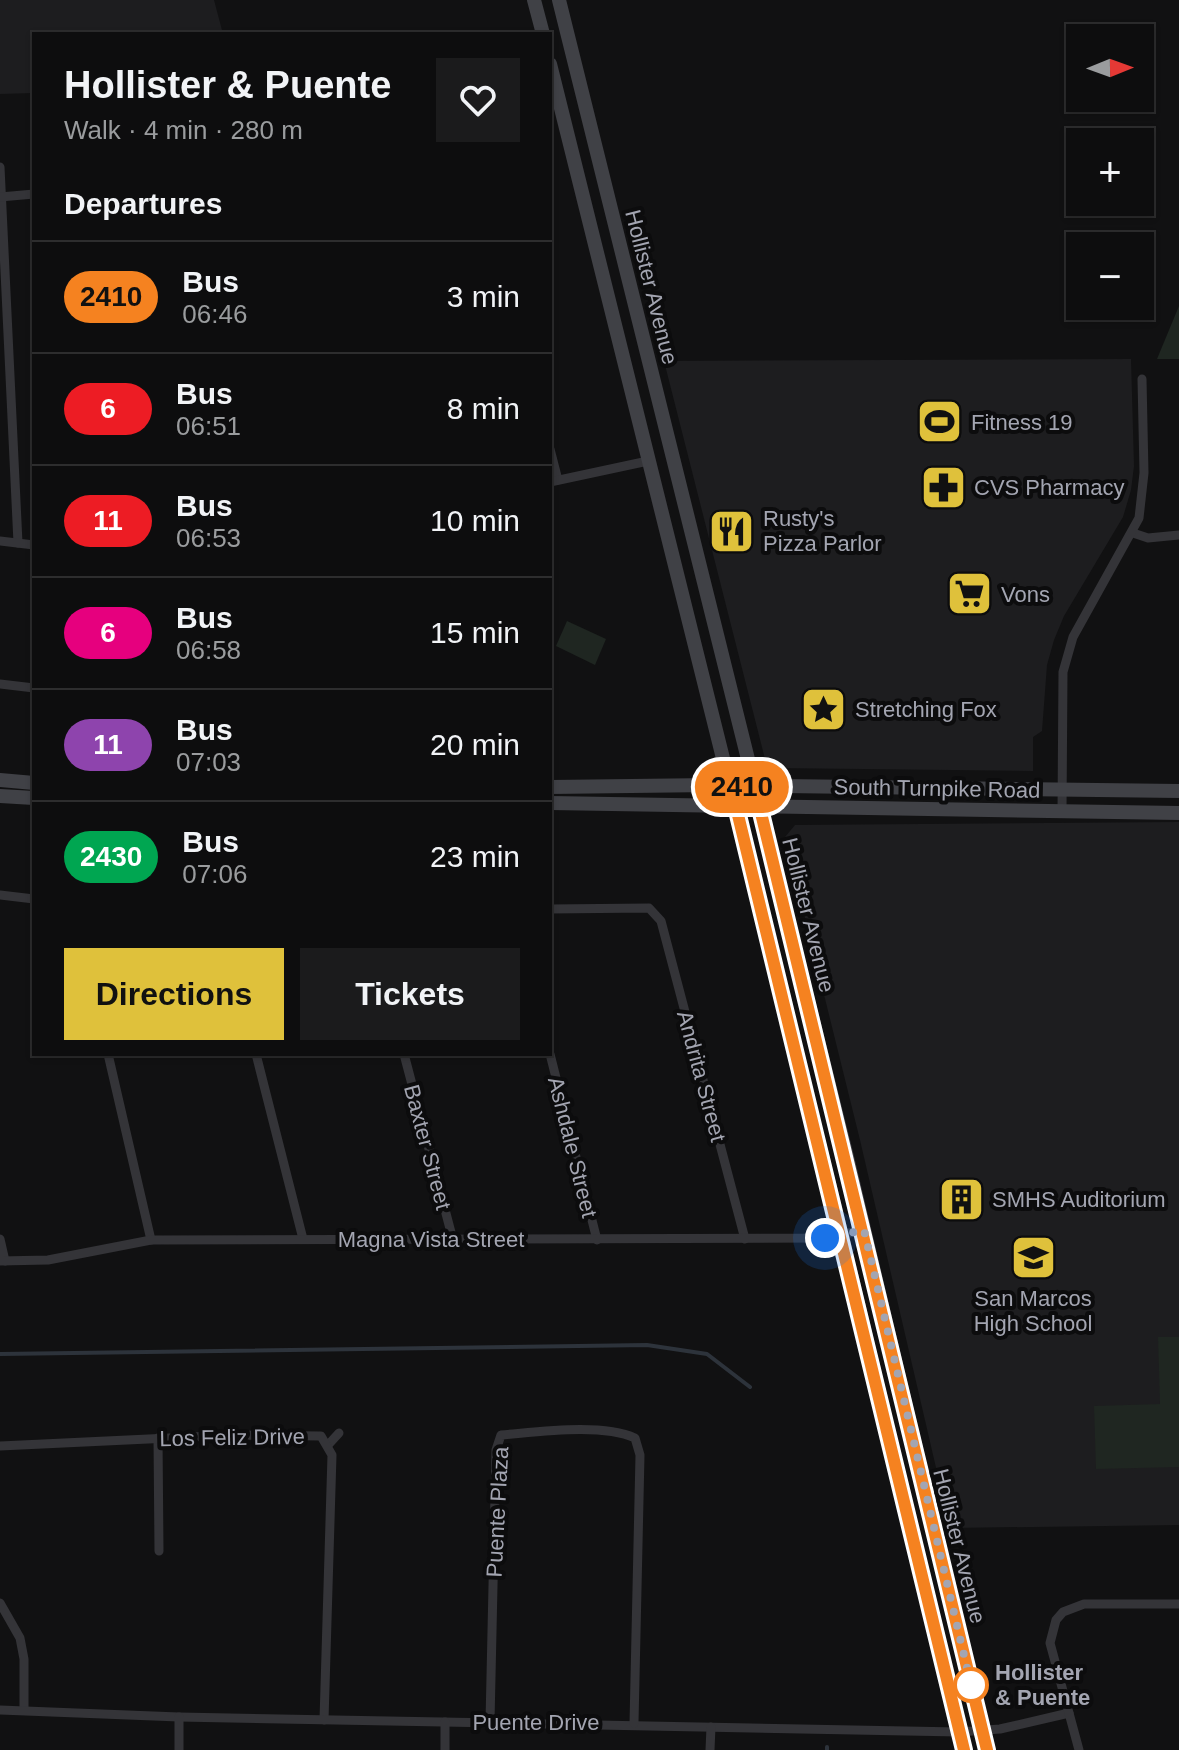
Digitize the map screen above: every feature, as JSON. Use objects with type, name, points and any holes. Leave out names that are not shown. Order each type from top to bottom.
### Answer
[{"type":"main road","points":[[534,0],[542,32]]},
{"type":"main road","name":"Hollister Avenue","points":[[559,0],[864,1230],[987,1750]]},
{"type":"main road","name":"Hollister Avenue","points":[[552,72],[842,1236],[964,1750]]},
{"type":"main road","points":[[0,780],[32,783]]},
{"type":"main road","name":"South Turnpike Road","points":[[552,787],[1179,791]]},
{"type":"main road","points":[[0,796],[32,798]]},
{"type":"main road","name":"South Turnpike Road","points":[[552,803],[1179,813]]},
{"type":"street","points":[[0,167],[4,349],[18,543]]},
{"type":"street","points":[[1,197],[32,194]]},
{"type":"street","points":[[1062,812],[1061,692],[1066,654],[1139,518],[1144,473],[1142,379]]},
{"type":"street","points":[[554,481],[648,461]]},
{"type":"street","points":[[1133,533],[1148,538],[1179,535]]},
{"type":"street","points":[[0,541],[32,545]]},
{"type":"street","points":[[0,684],[32,688]]},
{"type":"street","points":[[0,895],[32,899]]},
{"type":"street","name":"Andrita Street","points":[[552,909],[649,908],[657,914],[745,1239]]},
{"type":"street","points":[[108,1056],[151,1240]]},
{"type":"street","points":[[257,1056],[303,1239]]},
{"type":"street","name":"Baxter Street","points":[[405,1056],[453,1240]]},
{"type":"street","name":"Ashdale Street","points":[[551,1056],[597,1240]]},
{"type":"street","name":"Magna Vista Street","points":[[3,1261],[48,1260],[151,1240],[745,1239],[842,1236],[864,1230]]},
{"type":"street","points":[[0,1239],[3,1261]]},
{"type":"street","points":[[493,1428],[501,1435]]},
{"type":"street","name":"Puente Plaza","points":[[490,1722],[496,1450],[501,1435],[607,1432],[637,1434],[640,1455],[634,1723]]},
{"type":"street","points":[[328,1445],[339,1433]]},
{"type":"street","name":"Los Feliz Drive","points":[[0,1446],[158,1438],[321,1436],[332,1455],[324,1720]]},
{"type":"street","points":[[158,1438],[159,1551]]},
{"type":"street","points":[[0,1603],[20,1638],[24,1659],[24,1710]]},
{"type":"street","points":[[1079,1750],[1050,1643],[1056,1620],[1063,1612],[1084,1604],[1179,1604]]},
{"type":"street","name":"Puente Drive","points":[[0,1710],[179,1717],[634,1723],[959,1732],[1069,1713]]},
{"type":"street","points":[[179,1717],[179,1750]]},
{"type":"street","points":[[445,1722],[445,1750]]},
{"type":"street","points":[[710,1750],[711,1727]]},
{"type":"shaded area","points":[[0,0],[214,0],[222,32],[32,32],[32,93],[0,94]]},
{"type":"shaded area","points":[[1179,306],[1179,359],[1157,359]]},
{"type":"shaded area","points":[[1131,359],[1134,466],[1131,490],[1123,517],[1064,616],[1054,640],[1047,665],[1042,731],[1033,737],[1033,771],[773,768],[766,763],[664,361]]},
{"type":"shaded area","points":[[567,621],[606,639],[595,665],[556,646]]},
{"type":"shaded area","name":"San Marcos High School","points":[[1179,822],[1179,1525],[950,1528],[860,1140],[785,837],[795,825]]},
{"type":"shaded area","points":[[1158,1337],[1179,1337],[1179,1467],[1096,1469],[1094,1406],[1160,1404]]},
{"type":"waterway","points":[[0,1354],[647,1345],[707,1354],[750,1387]]},
{"type":"bus line","name":"2410","points":[[964,1750],[731,786],[755,788],[766,829],[987,1750]]},
{"type":"place","name":"Fitness 19","points":[[940,422]]},
{"type":"place","name":"CVS Pharmacy","points":[[943,487]]},
{"type":"place","name":"Rusty's Pizza Parlor","points":[[732,531]]},
{"type":"place","name":"Vons","points":[[970,594]]},
{"type":"place","name":"Stretching Fox","points":[[824,709]]},
{"type":"place","name":"SMHS Auditorium","points":[[961,1199]]},
{"type":"place","name":"San Marcos High School","points":[[1033,1257]]},
{"type":"place","name":"Hollister & Puente","points":[[971,1685]]},
{"type":"route","points":[[825,1238],[864,1230],[971,1685]]}]
